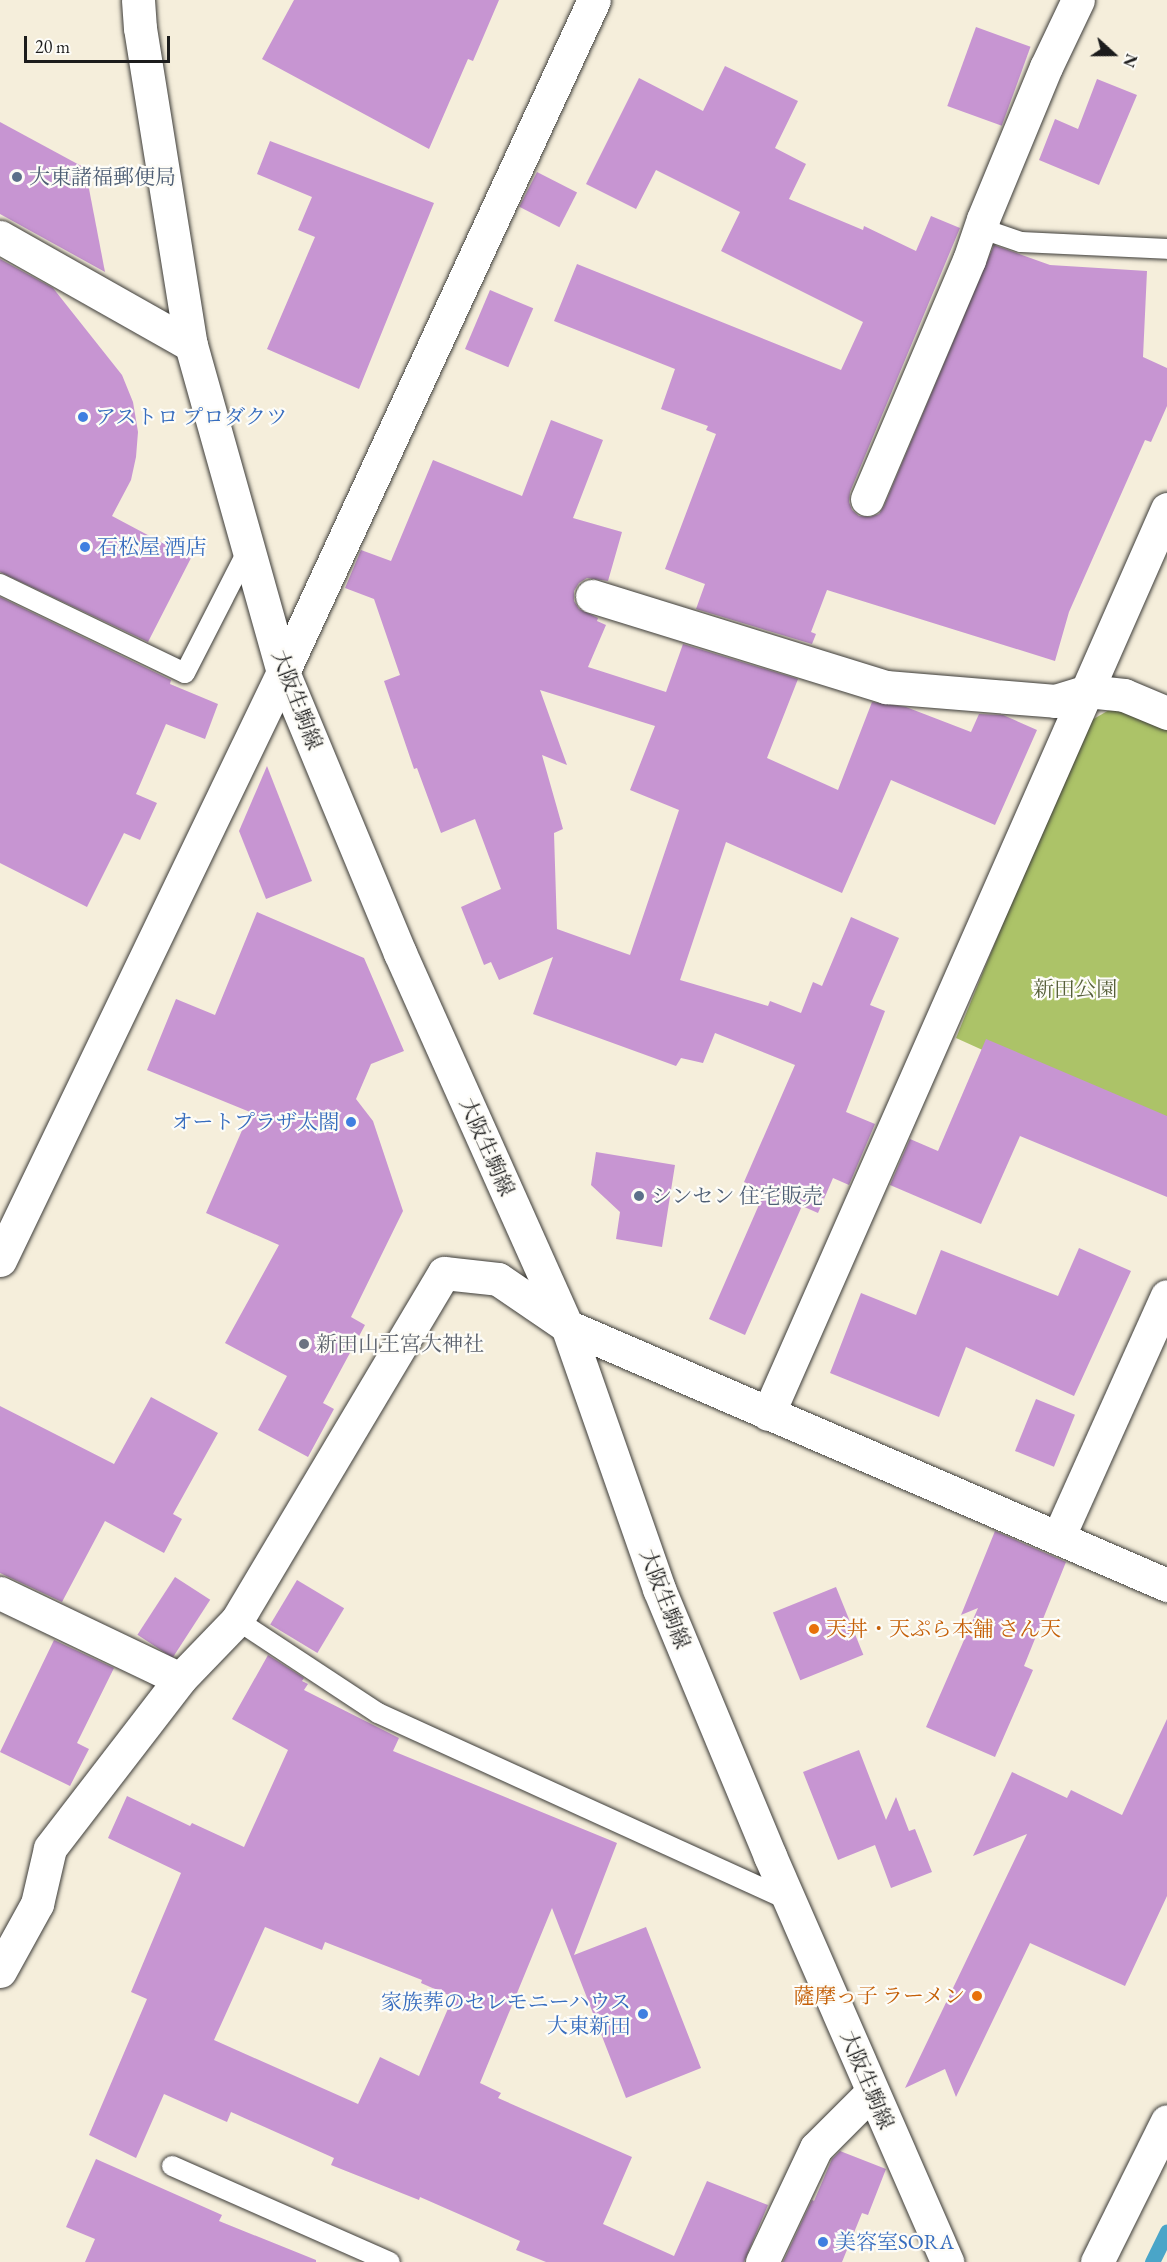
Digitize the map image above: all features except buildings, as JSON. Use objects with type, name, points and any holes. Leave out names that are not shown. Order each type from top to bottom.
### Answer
[{"type":"street","name":"大阪生駒線","points":[[138,0],[140,28],[191,345],[283,672],[400,952],[567,1326],[659,1589],[789,1900],[947,2262]]},
{"type":"street","points":[[4,1244],[283,672],[594,0]]},
{"type":"street","points":[[867,499],[969,260],[1046,67],[1078,0]]},
{"type":"street","points":[[0,237],[191,345]]},
{"type":"street","points":[[768,1414],[1167,509]]},
{"type":"street","points":[[592,596],[886,687],[1054,701],[1087,691],[1124,695],[1167,713]]},
{"type":"street","points":[[0,1971],[37,1904],[50,1848],[180,1679],[237,1620],[444,1273],[498,1279],[567,1326],[1167,1586]]},
{"type":"street","points":[[1058,1538],[1167,1296]]},
{"type":"street","points":[[0,1593],[180,1679]]},
{"type":"street","points":[[762,2262],[816,2148],[872,2092]]},
{"type":"street","points":[[1097,2262],[1167,2121]]},
{"type":"lane","points":[[980,228],[1021,242],[1167,249]]},
{"type":"lane","points":[[0,584],[185,673],[249,547]]},
{"type":"lane","points":[[237,1620],[378,1713],[789,1900]]},
{"type":"lane","points":[[172,2166],[390,2262]]},
{"type":"green space","name":"新田公園","points":[[1116,706],[1167,728],[1167,1133],[956,1038],[1085,724]]},
{"type":"waterway","points":[[1152,2262],[1167,2231]]},
{"type":"place","name":"大東諸福郵便局","points":[[17,177]]},
{"type":"place","name":"アストロ プロダクツ","points":[[83,417]]},
{"type":"place","name":"石松屋 酒店","points":[[85,547]]},
{"type":"place","name":"オートプラザ太閤","points":[[351,1122]]},
{"type":"place","name":"シンセン 住宅販売","points":[[639,1196]]},
{"type":"place","name":"新田山王宮大神社","points":[[304,1344]]},
{"type":"place","name":"天丼・天ぷら本舗 さん天","points":[[814,1629]]},
{"type":"place","name":"薩摩っ子 ラーメン","points":[[977,1996]]},
{"type":"place","name":"家族葬のセレモニーハウス 大東新田","points":[[643,2014]]},
{"type":"place","name":"美容室SORA","points":[[823,2242]]}]
